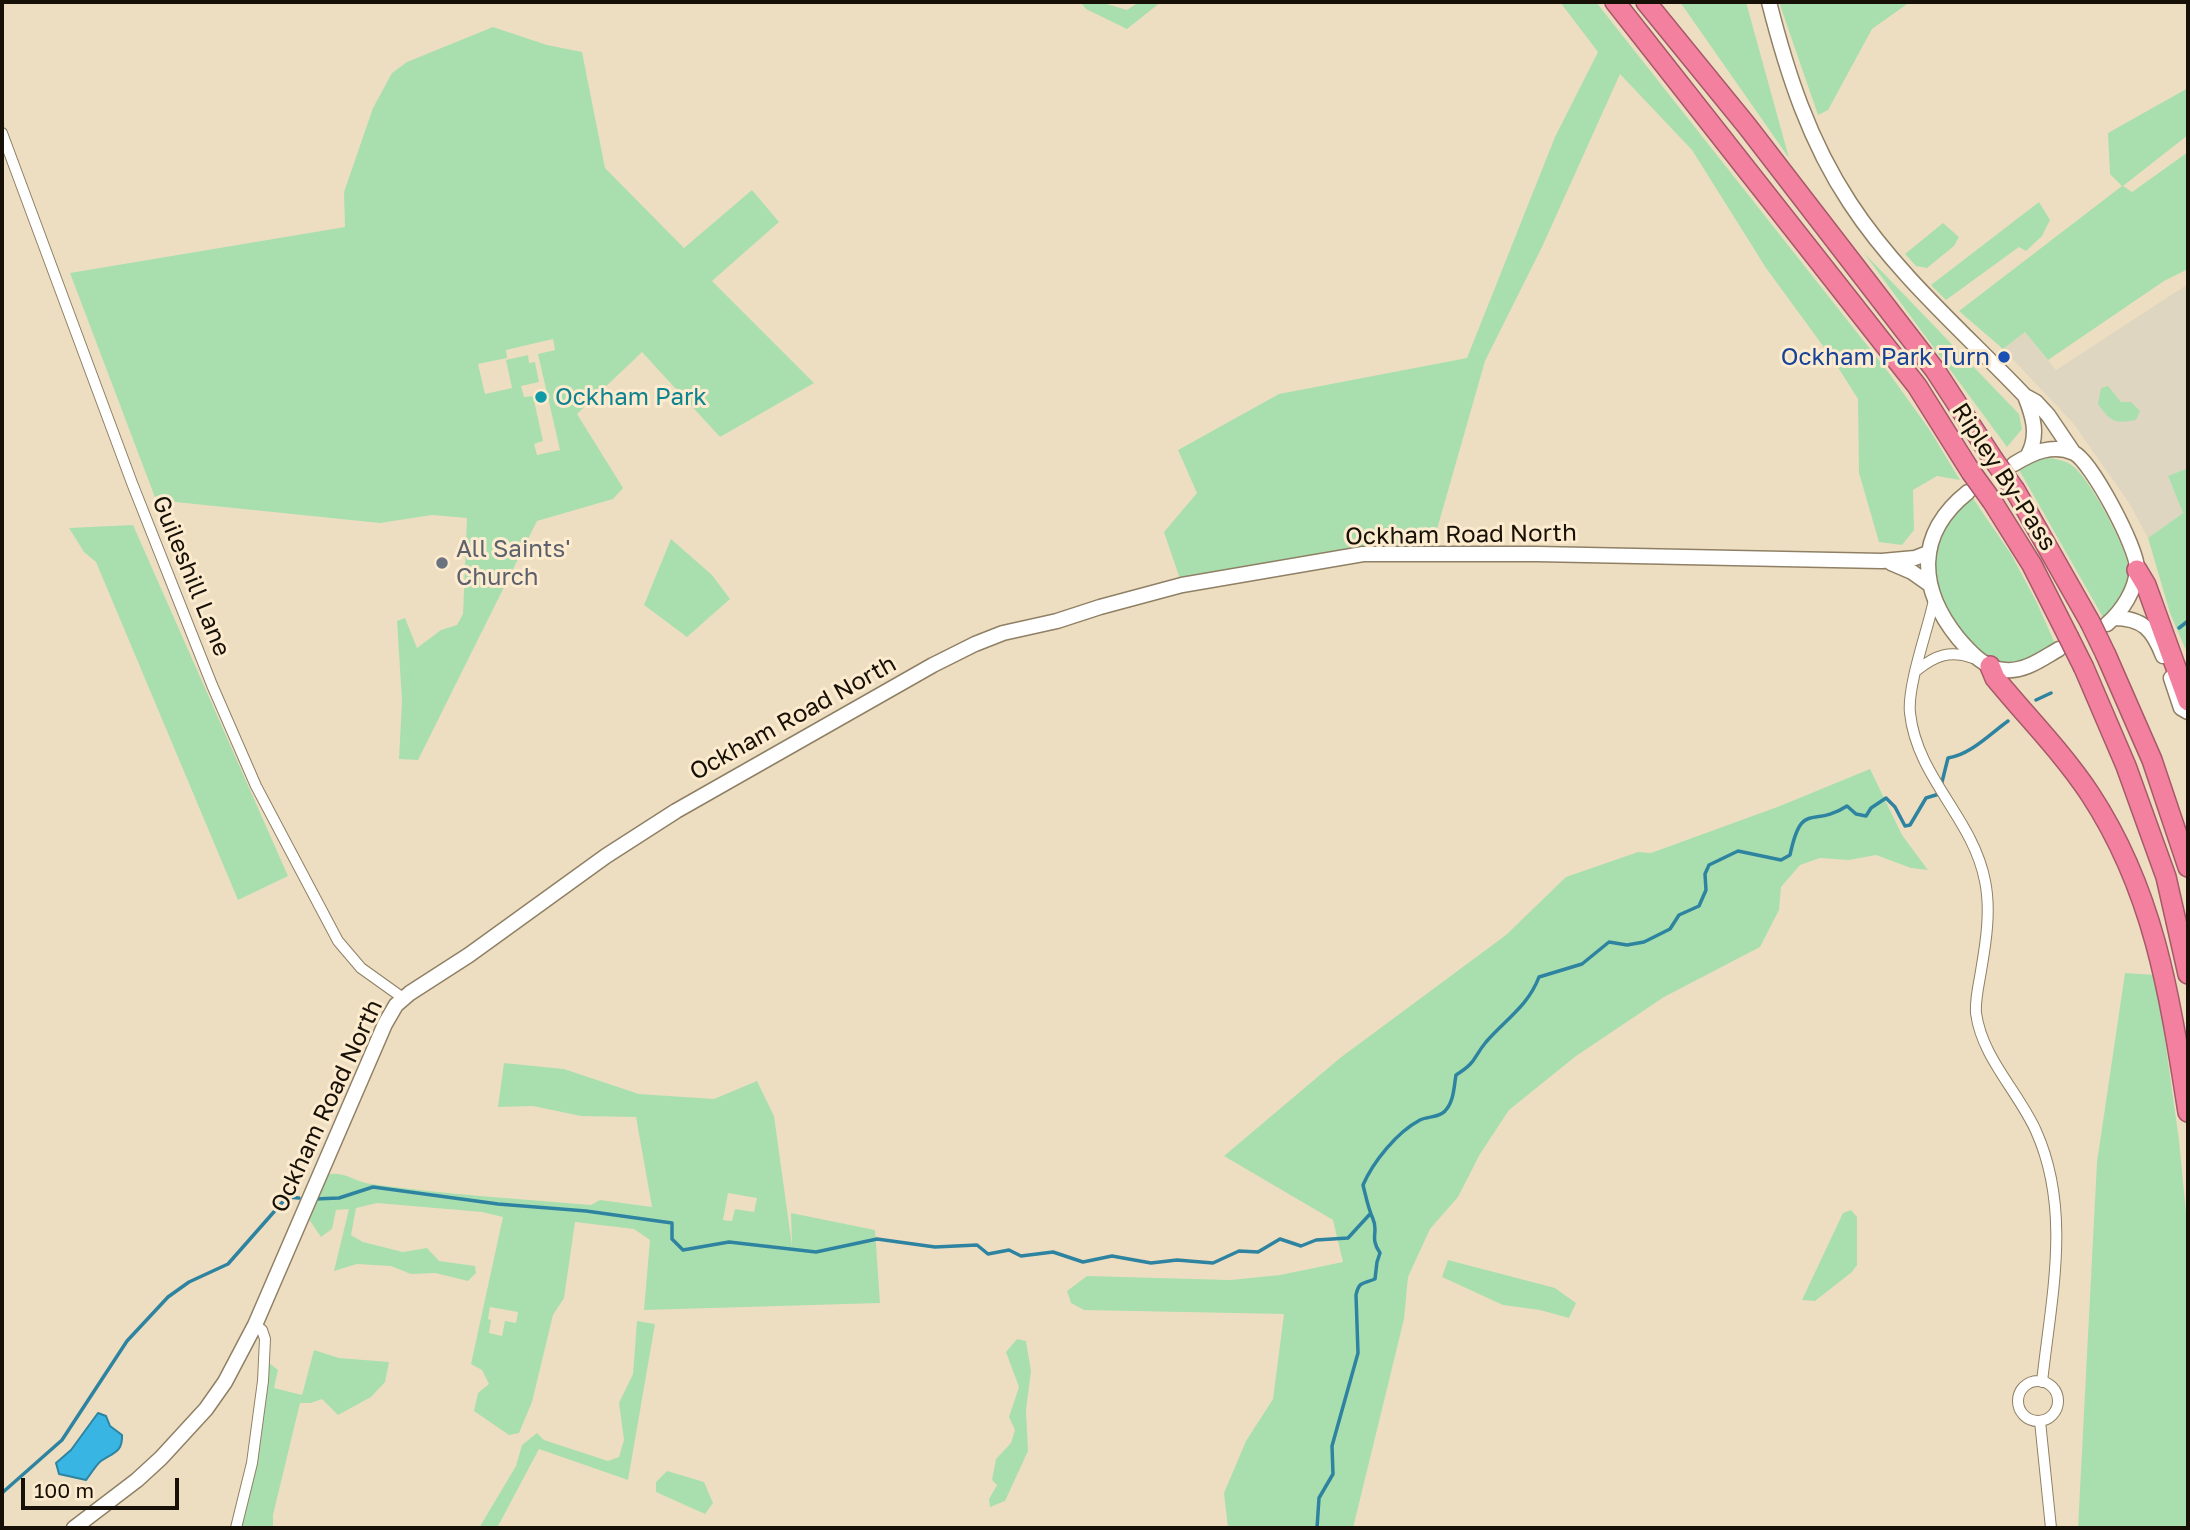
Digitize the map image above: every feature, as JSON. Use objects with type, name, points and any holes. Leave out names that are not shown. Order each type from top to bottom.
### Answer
[{"type":"highway","name":"Ripley By-Pass","points":[[1615,2],[1917,386],[2032,565],[2064,642],[2084,668],[2126,766],[2166,877],[2188,974]]},
{"type":"highway","name":"Ripley By-Pass","points":[[1646,2],[1747,126],[1935,370],[2104,621],[2106,655],[2152,760],[2188,867]]},
{"type":"highway","points":[[2137,570],[2185,682],[2188,701]]},
{"type":"highway","points":[[1984,663],[2076,774],[2104,816],[2125,857],[2139,889],[2161,956],[2188,1112]]},
{"type":"main road","points":[[1769,2],[1792,85],[1804,116],[1851,205],[1917,286],[2025,396],[2036,402],[2048,415],[2073,452],[2087,465],[2117,516],[2134,553],[2137,570],[2127,600],[2104,621]]},
{"type":"main road","points":[[2025,396],[2036,436],[2028,455]]},
{"type":"main road","points":[[2014,464],[2028,455],[2055,449],[2073,452]]},
{"type":"main road","points":[[1968,492],[1943,518],[1928,553],[1929,584],[1934,600],[1948,625],[1984,663],[2008,671],[2020,669],[2064,642]]},
{"type":"main road","name":"Ockham Road North","points":[[74,1528],[137,1480],[184,1433],[220,1389],[255,1325],[390,1014],[403,998],[676,811],[933,665],[1003,632],[1051,623],[1182,585],[1363,554],[1537,554],[1882,561],[1914,558],[1928,553]]},
{"type":"main road","name":"Ockham Road North","points":[[1882,561],[1909,570],[1929,584]]},
{"type":"main road","points":[[2104,621],[2132,619],[2152,633],[2181,708],[2188,712]]},
{"type":"street","name":"Guileshill Lane","points":[[2,133],[132,483],[212,685],[256,786],[338,941],[361,968],[403,998]]},
{"type":"street","points":[[1934,600],[1910,694],[1910,712],[1916,741],[1926,767],[1974,842],[1986,883],[1987,917],[1976,1005],[1980,1030],[1988,1052],[2036,1130],[2050,1171],[2056,1205],[2056,1277],[2042,1382]]},
{"type":"street","points":[[1917,670],[1943,653],[1959,653],[1984,663]]},
{"type":"street","points":[[236,1528],[252,1463],[263,1381],[265,1339],[262,1330],[255,1325]]},
{"type":"street","points":[[2042,1382],[2053,1388],[2058,1399],[2055,1411],[2040,1421],[2025,1416],[2019,1401],[2026,1386],[2042,1382]]},
{"type":"street","points":[[2040,1421],[2051,1528]]},
{"type":"shaded area","points":[[2188,284],[2188,468],[2168,476],[2183,513],[2148,538],[2129,503],[2073,423],[2003,349],[2025,332],[2056,370]]},
{"type":"green space","points":[[1080,2],[1100,2],[1127,10],[1139,2],[1161,2],[1127,29],[1086,9]]},
{"type":"green space","points":[[1560,2],[1596,2],[1889,373],[1929,429],[1960,480],[1937,476],[1913,490],[1914,530],[1902,545],[1879,542],[1859,473],[1858,399],[1834,361],[1766,268],[1692,150],[1620,74],[1542,247],[1485,361],[1430,554],[1361,548],[1248,566],[1182,585],[1164,532],[1197,493],[1178,450],[1279,394],[1467,358],[1555,137],[1598,52]]},
{"type":"green space","points":[[1680,2],[1746,2],[1789,158]]},
{"type":"green space","points":[[1779,2],[1910,2],[1872,29],[1828,110],[1818,115]]},
{"type":"green space","points":[[493,27],[547,45],[582,52],[605,168],[684,248],[752,190],[779,222],[712,281],[814,383],[720,437],[642,352],[577,414],[623,488],[613,499],[537,521],[418,760],[399,759],[402,701],[397,621],[405,618],[417,648],[441,630],[457,625],[463,614],[467,518],[432,515],[380,523],[156,500],[70,273],[345,227],[344,192],[373,108],[392,73],[407,62]],"holes":[[[553,339],[555,350],[538,354],[560,450],[537,455],[534,444],[543,441],[533,396],[524,397],[521,386],[539,382],[535,362],[529,363],[528,355],[506,360],[512,388],[485,394],[478,364],[507,358],[506,350]]]},
{"type":"green space","points":[[2188,88],[2188,135],[2123,186],[2132,192],[2188,152],[2188,269],[2164,281],[2048,360],[2025,332],[2003,349],[1959,311],[2122,186],[2110,174],[2108,133]]},
{"type":"green space","points":[[2039,202],[2050,220],[2042,236],[2026,251],[2019,247],[1946,300],[1931,285]]},
{"type":"green space","points":[[1943,223],[1959,237],[1954,246],[1927,268],[1916,266],[1905,254]]},
{"type":"green space","points":[[1864,253],[2019,414],[2022,429],[2007,447]]},
{"type":"green space","points":[[2108,386],[2121,402],[2131,402],[2140,411],[2136,420],[2114,420],[2102,410],[2098,404],[2101,388]]},
{"type":"green space","points":[[2051,458],[2070,464],[2091,488],[2128,563],[2128,586],[2118,604],[2104,619],[2018,468]]},
{"type":"green space","points":[[2188,468],[2188,655],[2170,613],[2148,538],[2183,513],[2168,476]]},
{"type":"green space","points":[[1972,497],[2011,554],[2056,646],[2023,662],[2001,664],[1982,654],[1953,620],[1937,584],[1935,566],[1945,530],[1956,513]]},
{"type":"green space","points":[[133,525],[288,876],[238,900],[96,562],[84,552],[69,528]]},
{"type":"green space","points":[[671,539],[712,575],[730,599],[687,637],[644,605]]},
{"type":"green space","points":[[1870,769],[1902,835],[1928,870],[1911,868],[1876,855],[1849,860],[1820,858],[1800,865],[1781,887],[1779,910],[1760,947],[1664,997],[1576,1056],[1509,1110],[1480,1154],[1458,1197],[1430,1229],[1408,1277],[1404,1319],[1353,1528],[1228,1528],[1224,1493],[1246,1441],[1273,1399],[1284,1314],[1084,1310],[1071,1303],[1067,1291],[1087,1276],[1230,1280],[1280,1275],[1343,1262],[1333,1220],[1224,1156],[1340,1058],[1506,935],[1566,877],[1638,852],[1651,853],[1780,806]]},
{"type":"green space","points":[[2125,973],[2156,975],[2179,1140],[2188,1233],[2188,1528],[2078,1528],[2097,1162]]},
{"type":"green space","points":[[504,1063],[564,1069],[639,1094],[714,1099],[757,1081],[774,1116],[792,1246],[791,1213],[875,1230],[880,1303],[644,1310],[650,1240],[634,1229],[575,1222],[564,1298],[553,1315],[532,1402],[519,1433],[509,1435],[474,1411],[478,1393],[489,1384],[482,1370],[471,1364],[503,1217],[482,1212],[377,1203],[356,1208],[351,1235],[363,1242],[403,1252],[427,1248],[439,1261],[475,1266],[476,1273],[468,1281],[435,1273],[411,1274],[391,1266],[357,1264],[334,1271],[349,1209],[336,1210],[332,1229],[321,1237],[306,1215],[325,1175],[331,1174],[343,1175],[365,1183],[426,1191],[591,1205],[600,1200],[652,1207],[636,1117],[581,1116],[533,1106],[498,1107]],"holes":[[[728,1193],[757,1198],[754,1212],[735,1209],[732,1221],[723,1220]],[[490,1307],[518,1312],[516,1323],[505,1321],[502,1336],[489,1333]]]},
{"type":"green space","points":[[1851,1210],[1857,1217],[1857,1265],[1815,1301],[1802,1300],[1843,1213]]},
{"type":"green space","points":[[1448,1260],[1555,1288],[1576,1303],[1569,1318],[1540,1310],[1503,1305],[1442,1277]]},
{"type":"green space","points":[[637,1321],[655,1324],[628,1480],[539,1449],[497,1528],[479,1528],[516,1466],[522,1445],[537,1433],[544,1440],[608,1461],[619,1457],[624,1440],[619,1403],[633,1374]]},
{"type":"green space","points":[[1017,1339],[1026,1341],[1031,1371],[1026,1410],[1028,1451],[1005,1501],[990,1507],[989,1499],[997,1485],[992,1480],[996,1459],[1011,1443],[1015,1430],[1009,1417],[1019,1387],[1006,1352]]},
{"type":"green space","points":[[314,1350],[339,1358],[389,1362],[385,1382],[371,1397],[338,1415],[322,1399],[300,1403],[273,1515],[273,1528],[240,1528],[264,1406],[269,1363],[278,1370],[274,1388],[302,1395]]},
{"type":"green space","points":[[667,1471],[704,1482],[713,1503],[705,1514],[656,1492],[656,1482]]},
{"type":"water","points":[[98,1413],[106,1416],[110,1426],[122,1435],[119,1449],[99,1463],[86,1480],[59,1474],[56,1463],[71,1450]]},
{"type":"waterway","points":[[2179,628],[2188,621]]},
{"type":"waterway","points":[[2036,700],[2051,693]]},
{"type":"waterway","points":[[1941,786],[1948,758],[1964,753],[2008,721]]},
{"type":"waterway","points":[[1317,1528],[1319,1498],[1333,1474],[1332,1446],[1358,1353],[1357,1290],[1360,1285],[1375,1279],[1380,1253],[1375,1243],[1375,1224],[1363,1185],[1387,1148],[1411,1125],[1445,1111],[1452,1099],[1456,1075],[1471,1063],[1486,1042],[1523,1004],[1539,977],[1582,964],[1609,942],[1627,945],[1644,942],[1670,929],[1679,915],[1699,906],[1706,890],[1705,874],[1709,865],[1738,851],[1781,860],[1790,855],[1794,838],[1804,821],[1847,806],[1856,814],[1866,816],[1871,808],[1886,798],[1895,807],[1905,826],[1910,825],[1926,798],[1939,794]]},
{"type":"waterway","points":[[315,1199],[339,1198],[373,1187],[498,1204],[586,1211],[672,1223],[672,1239],[683,1250],[729,1242],[816,1252],[877,1239],[935,1247],[977,1245],[988,1254],[1009,1250],[1021,1256],[1053,1252],[1083,1262],[1112,1256],[1151,1263],[1177,1260],[1213,1263],[1239,1251],[1258,1252],[1280,1239],[1301,1246],[1316,1240],[1348,1238],[1370,1214]]},
{"type":"waterway","points":[[2,1493],[62,1440],[127,1341],[168,1297],[189,1282],[228,1264],[287,1197],[299,1198]]},
{"type":"place","name":"Ockham Park Turn","points":[[2004,357]]},
{"type":"place","name":"Ockham Park","points":[[541,397]]},
{"type":"place","name":"All Saints' Church","points":[[442,563]]}]
